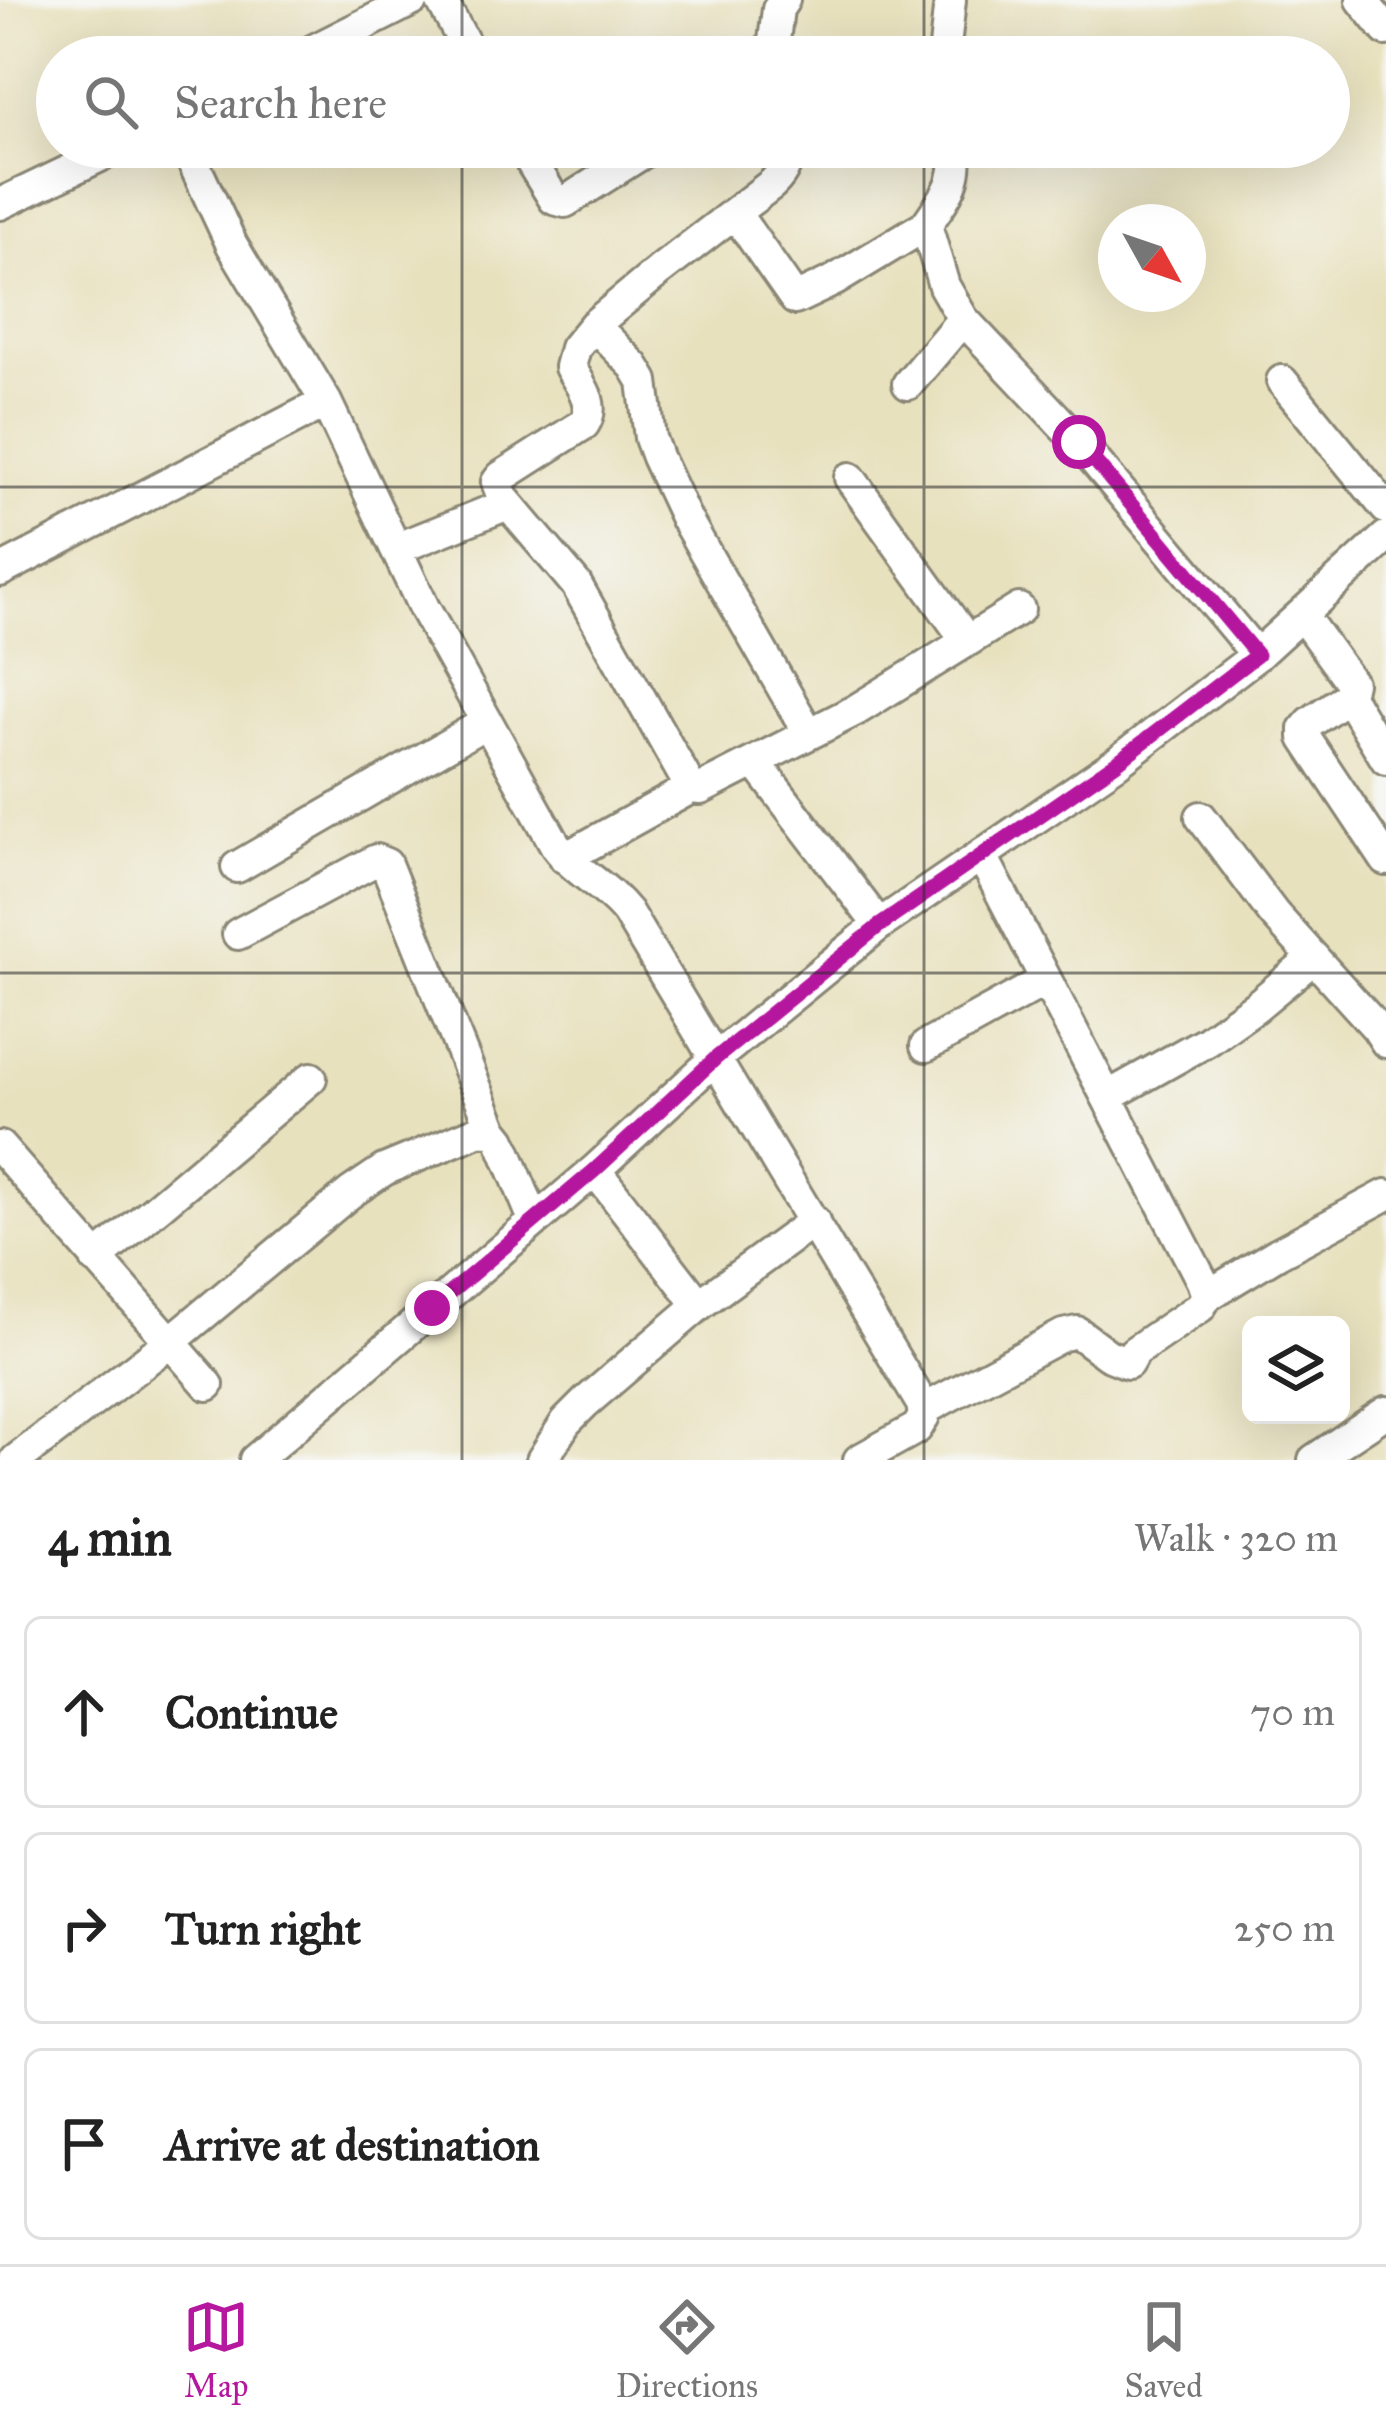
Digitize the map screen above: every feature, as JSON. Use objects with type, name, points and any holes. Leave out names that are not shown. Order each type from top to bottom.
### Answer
[{"type":"street","points":[[342,36],[413,0]]},
{"type":"street","points":[[440,0],[460,36]]},
{"type":"street","points":[[775,36],[784,0]]},
{"type":"street","points":[[946,36],[950,0]]},
{"type":"street","points":[[1362,0],[1386,30]]},
{"type":"street","points":[[0,204],[75,168]]},
{"type":"street","points":[[196,168],[232,245],[326,402],[424,608],[565,858],[604,886],[627,912],[911,1384],[924,1416],[917,1428],[859,1460]]},
{"type":"street","points":[[535,168],[554,199],[565,202],[619,168]]},
{"type":"street","points":[[691,788],[576,584],[503,498],[497,482],[584,424],[590,415],[570,367],[575,348],[594,325],[785,168]]},
{"type":"street","points":[[735,213],[795,299],[926,225],[951,190],[957,168]]},
{"type":"street","points":[[926,225],[944,286],[963,319],[1079,442],[1257,655]]},
{"type":"street","points":[[908,384],[963,319]]},
{"type":"street","points":[[594,325],[643,381],[650,438],[676,498],[809,734]]},
{"type":"street","points":[[1282,381],[1386,508]]},
{"type":"street","points":[[0,571],[326,402]]},
{"type":"street","points":[[850,478],[967,641]]},
{"type":"street","points":[[396,549],[499,508],[503,498]]},
{"type":"street","points":[[255,1460],[595,1170],[716,1058],[879,926],[1116,763],[1257,655],[1386,537]]},
{"type":"street","points":[[565,858],[691,788],[700,789],[856,710],[1019,609]]},
{"type":"street","points":[[1302,615],[1351,683],[1348,696],[1311,722],[1305,738],[1386,860]]},
{"type":"street","points":[[1348,696],[1386,759]]},
{"type":"street","points":[[237,867],[487,722]]},
{"type":"street","points":[[755,762],[879,926]]},
{"type":"street","points":[[1201,817],[1274,914],[1383,1031]]},
{"type":"street","points":[[982,856],[1207,1296]]},
{"type":"street","points":[[238,934],[376,860],[386,864],[534,1220]]},
{"type":"street","points":[[1107,1097],[1208,1041],[1314,958]]},
{"type":"street","points":[[926,1046],[1046,980]]},
{"type":"street","points":[[96,1258],[311,1078]]},
{"type":"street","points":[[16,1460],[170,1342],[350,1192],[384,1170],[478,1131],[493,1130]]},
{"type":"street","points":[[0,1147],[208,1384]]},
{"type":"street","points":[[595,1170],[699,1305]]},
{"type":"street","points":[[923,1410],[1063,1335],[1077,1332],[1128,1363],[1134,1352],[1200,1307],[1207,1296],[1386,1195]]},
{"type":"street","points":[[542,1460],[566,1422],[586,1402],[699,1305],[814,1221]]},
{"type":"street","points":[[1314,1460],[1386,1412]]},
{"type":"route","points":[[432,1308],[595,1170],[716,1058],[879,926],[1116,763],[1257,655],[1079,442]]}]
